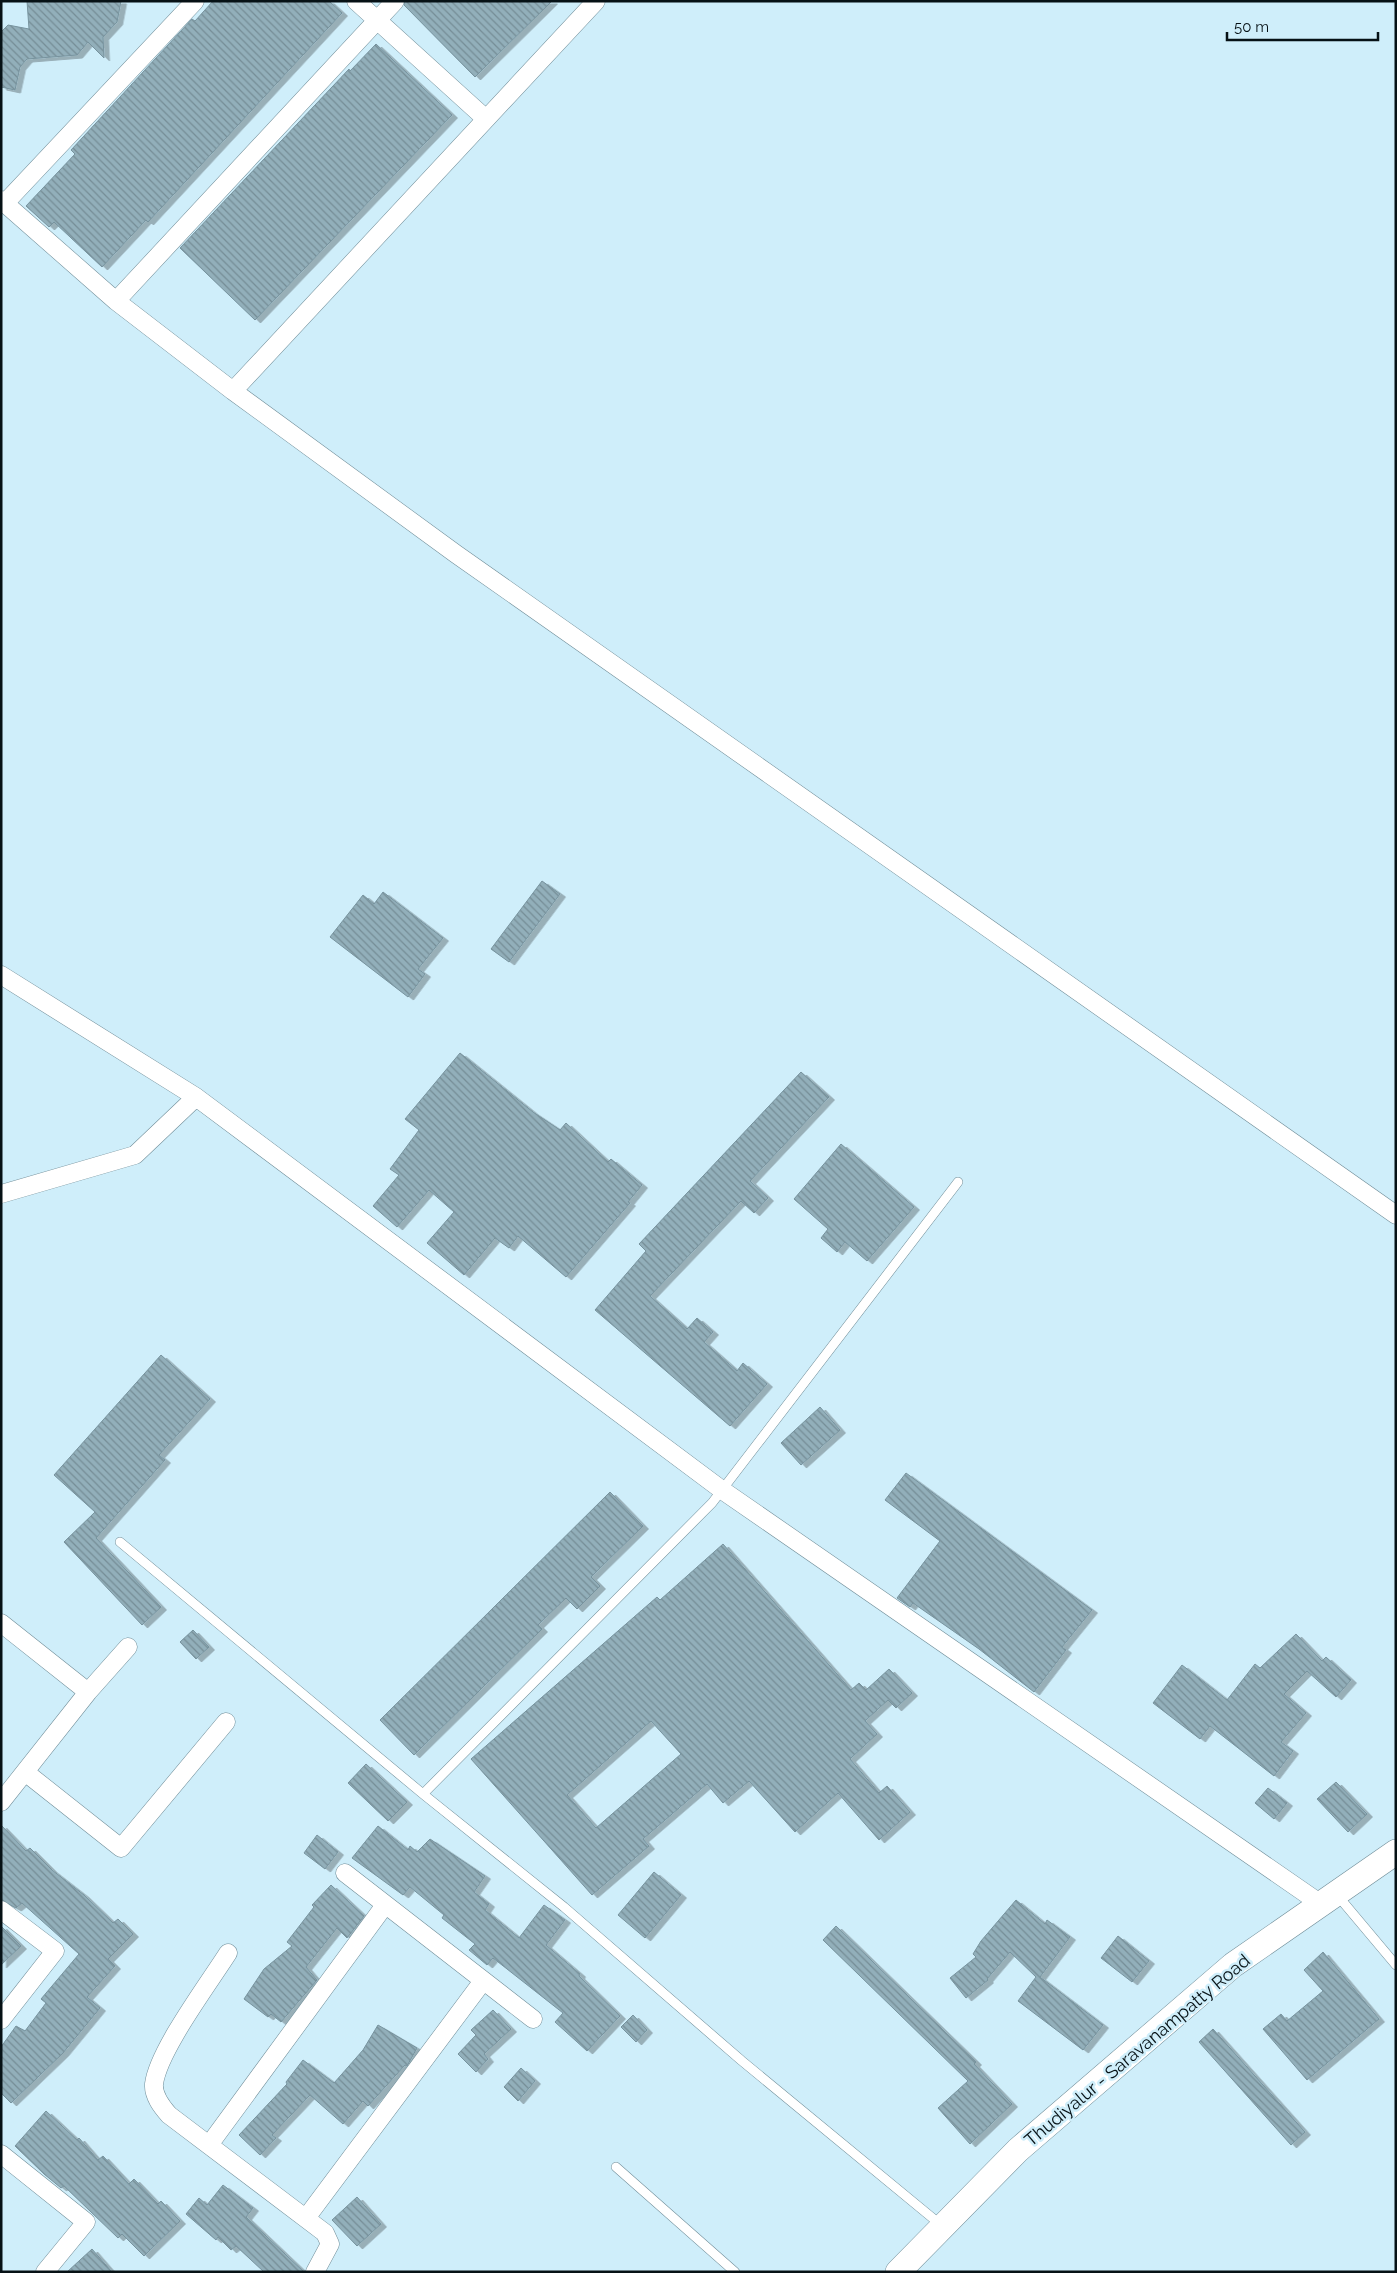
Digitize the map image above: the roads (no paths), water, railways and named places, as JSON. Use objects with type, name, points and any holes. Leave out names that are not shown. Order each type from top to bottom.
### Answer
[{"type":"main road","name":"Thudiyalur - Saravanampatty Road","points":[[898,2272],[1018,2150],[1233,1965],[1396,1852]]},
{"type":"street","points":[[195,1],[3,202],[116,302],[233,391],[456,554],[1396,1216]]},
{"type":"street","points":[[356,1],[486,119]]},
{"type":"street","points":[[116,302],[394,1]]},
{"type":"street","points":[[233,391],[596,1]]},
{"type":"street","points":[[1,974],[196,1097],[722,1490],[1329,1899]]},
{"type":"street","points":[[1,1194],[135,1155],[196,1097]]},
{"type":"street","points":[[2,1625],[88,1692]]},
{"type":"street","points":[[1,1802],[88,1692],[128,1647]]},
{"type":"street","points":[[25,1772],[121,1848],[226,1722]]},
{"type":"street","points":[[345,1874],[533,2019]]},
{"type":"street","points":[[209,2145],[386,1905]]},
{"type":"street","points":[[1,1910],[55,1951],[1,2020]]},
{"type":"street","points":[[228,1953],[164,2054],[154,2085],[156,2096],[169,2115],[330,2238],[329,2248],[316,2272]]},
{"type":"street","points":[[306,2218],[483,1981]]},
{"type":"street","points":[[1,2154],[86,2222],[45,2272]]},
{"type":"lane","points":[[424,1794],[712,1503],[958,1182]]},
{"type":"lane","points":[[120,1542],[424,1794],[564,1907],[742,2061],[943,2227]]},
{"type":"lane","points":[[1329,1899],[1396,1965]]},
{"type":"lane","points":[[616,2167],[735,2272]]}]
